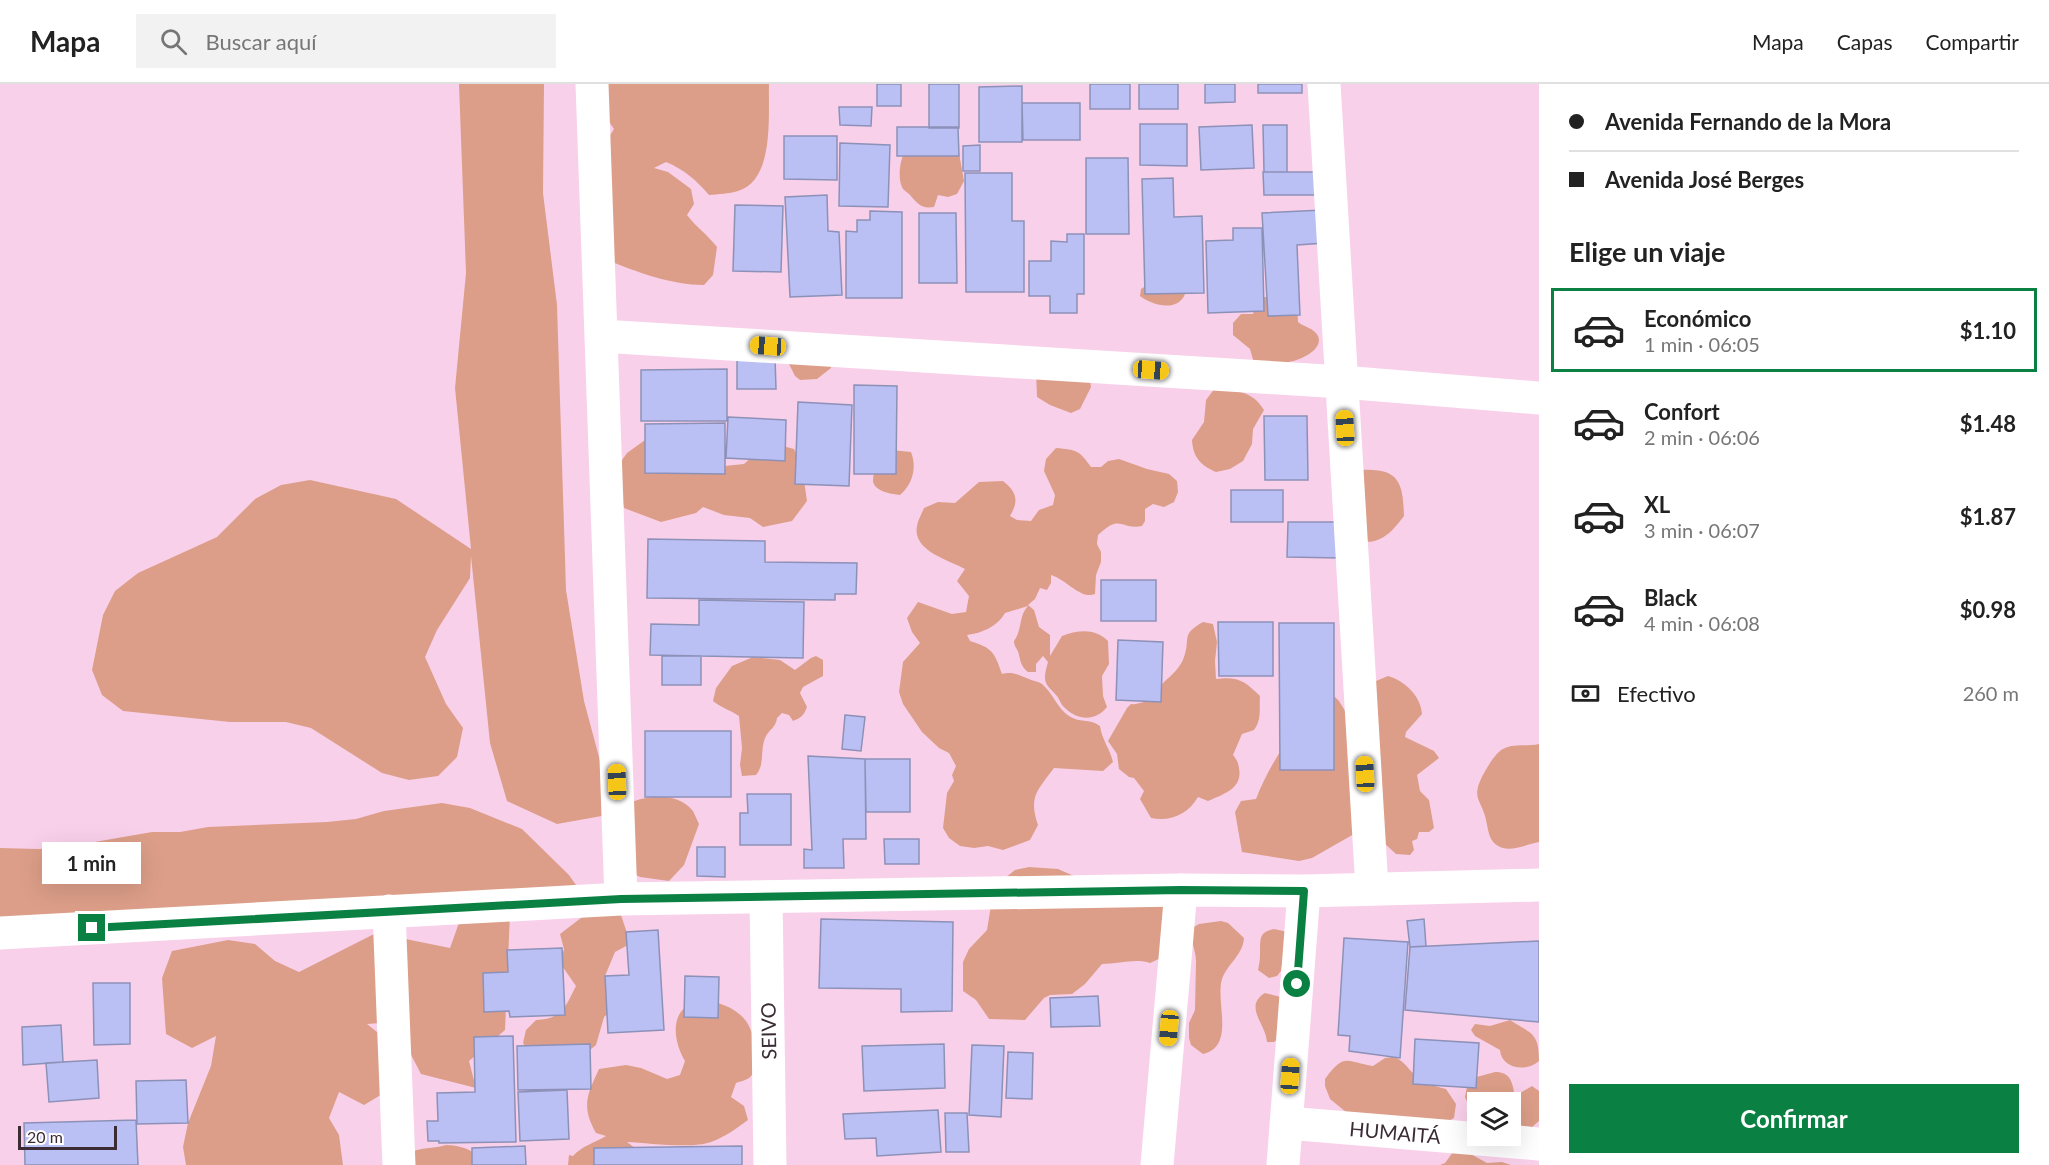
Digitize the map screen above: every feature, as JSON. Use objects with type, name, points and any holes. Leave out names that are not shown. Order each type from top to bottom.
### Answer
[{"type":"street","points":[[592,84],[621,899]]},
{"type":"street","points":[[1324,84],[1372,889]]},
{"type":"street","points":[[601,336],[1342,382],[1539,398]]},
{"type":"street","points":[[0,933],[621,899],[1181,890],[1304,891],[1539,885]]},
{"type":"street","points":[[1157,1165],[1181,890]]},
{"type":"street","points":[[1283,1165],[1304,891]]},
{"type":"street","name":"SEIVO","points":[[766,897],[770,1165]]},
{"type":"street","points":[[389,911],[399,1165]]},
{"type":"street","name":"HUMAITÁ","points":[[1287,1123],[1539,1144]]},
{"type":"shaded area","points":[[459,84],[544,84],[543,193],[557,305],[566,590],[584,701],[614,813],[631,802],[665,797],[685,804],[693,811],[699,824],[684,865],[669,881],[640,877],[628,871],[613,814],[557,824],[507,801],[490,743],[471,556],[470,578],[437,630],[425,657],[446,704],[463,728],[457,757],[438,776],[409,780],[382,773],[311,728],[286,722],[230,722],[123,711],[102,695],[92,670],[103,615],[115,591],[138,573],[217,537],[255,499],[281,485],[310,480],[396,499],[471,549],[455,388],[466,273]]},
{"type":"shaded area","points":[[594,84],[769,84],[767,145],[764,160],[750,185],[735,192],[709,195],[690,176],[673,165],[666,162],[654,168],[668,172],[691,189],[694,204],[687,215],[717,247],[713,275],[704,285],[667,280],[607,260],[599,153],[614,129],[606,117]]},
{"type":"shaded area","points":[[947,145],[959,153],[964,181],[957,194],[948,197],[938,195],[934,207],[923,206],[901,185],[900,170],[903,155],[905,151]]},
{"type":"shaded area","points":[[1149,284],[1184,290],[1185,294],[1177,303],[1158,305],[1140,296],[1141,289]]},
{"type":"shaded area","points":[[1265,297],[1276,298],[1297,306],[1298,322],[1314,331],[1318,336],[1319,341],[1314,350],[1293,361],[1254,363],[1250,349],[1233,335],[1233,323],[1241,314],[1253,314],[1256,301]]},
{"type":"shaded area","points":[[831,359],[831,368],[817,379],[800,380],[795,376],[789,364]]},
{"type":"shaded area","points":[[1036,371],[1090,380],[1091,387],[1080,409],[1071,413],[1037,397]]},
{"type":"shaded area","points":[[1215,388],[1249,395],[1264,410],[1253,429],[1252,444],[1243,461],[1230,469],[1216,472],[1198,460],[1192,440],[1204,422],[1206,400]]},
{"type":"shaded area","points":[[652,435],[715,467],[744,464],[753,456],[779,445],[794,449],[802,467],[807,501],[792,521],[763,527],[750,518],[724,515],[703,507],[696,513],[661,522],[624,508],[615,470],[627,453]]},
{"type":"shaded area","points":[[1056,448],[1077,452],[1091,467],[1101,467],[1108,461],[1119,459],[1169,474],[1177,481],[1178,492],[1174,502],[1164,507],[1153,504],[1145,509],[1145,521],[1142,526],[1111,525],[1098,535],[1097,544],[1101,552],[1101,562],[1096,575],[1095,594],[1079,592],[1051,575],[1051,583],[1047,590],[1040,588],[1035,599],[1028,605],[1034,610],[1039,627],[1050,635],[1050,656],[1062,636],[1068,634],[1092,632],[1108,641],[1109,664],[1102,676],[1103,696],[1107,707],[1103,712],[1092,717],[1076,715],[1064,707],[1047,685],[1045,676],[1048,662],[1043,656],[1036,664],[1036,672],[1028,672],[1024,668],[1014,641],[1028,606],[1005,613],[989,629],[967,635],[970,641],[988,648],[997,660],[1002,674],[1016,674],[1040,683],[1069,716],[1100,726],[1113,762],[1103,771],[1054,768],[1043,782],[1034,800],[1038,825],[1030,840],[1003,850],[988,846],[974,848],[960,846],[949,838],[943,828],[947,793],[954,781],[952,775],[956,766],[949,753],[939,748],[922,732],[903,704],[899,692],[903,662],[920,643],[912,632],[907,618],[918,602],[952,614],[966,612],[969,596],[957,581],[965,569],[926,548],[917,535],[918,524],[924,508],[938,502],[955,503],[979,482],[1003,481],[1015,497],[1015,506],[1010,516],[1017,520],[1031,521],[1039,510],[1053,505],[1055,495],[1044,471],[1046,459]]},
{"type":"shaded area","points":[[891,450],[911,452],[913,458],[914,469],[911,481],[900,495],[887,493],[874,485],[873,479],[878,466]]},
{"type":"shaded area","points":[[1362,470],[1384,472],[1397,480],[1402,495],[1404,516],[1388,534],[1378,540],[1366,542]]},
{"type":"shaded area","points":[[1203,622],[1213,624],[1217,642],[1216,679],[1236,679],[1260,696],[1258,722],[1254,730],[1242,734],[1233,755],[1238,763],[1239,775],[1238,781],[1231,790],[1208,801],[1198,797],[1189,808],[1172,818],[1151,818],[1140,799],[1144,791],[1134,778],[1119,769],[1117,754],[1108,741],[1131,704],[1144,702],[1157,695],[1163,684],[1183,661],[1191,630]]},
{"type":"shaded area","points":[[816,656],[823,660],[823,676],[803,687],[800,693],[807,707],[805,712],[793,721],[789,715],[782,713],[777,718],[765,738],[759,771],[756,775],[742,776],[739,716],[713,701],[716,688],[732,666],[753,657],[780,660],[795,670]]},
{"type":"shaded area","points":[[1388,676],[1406,685],[1415,695],[1421,707],[1422,714],[1406,732],[1405,737],[1434,751],[1439,758],[1417,775],[1420,791],[1429,800],[1434,828],[1429,832],[1419,832],[1417,839],[1412,841],[1414,850],[1410,855],[1396,854],[1383,842],[1373,686],[1376,681]]},
{"type":"shaded area","points":[[1328,690],[1347,714],[1361,830],[1312,858],[1299,861],[1242,852],[1235,812],[1241,801],[1256,799],[1278,755]]},
{"type":"shaded area","points":[[1539,744],[1539,842],[1516,848],[1503,848],[1494,842],[1489,834],[1478,797],[1479,783],[1488,766],[1500,751],[1512,746]]},
{"type":"shaded area","points":[[442,803],[470,808],[522,829],[569,875],[576,885],[554,903],[510,914],[505,1030],[469,1061],[476,1088],[421,1074],[394,1022],[367,1024],[387,1040],[389,1090],[364,1105],[339,1092],[329,1118],[339,1135],[343,1165],[186,1165],[183,1147],[188,1123],[211,1066],[216,1036],[192,1048],[166,1034],[162,978],[172,951],[228,940],[255,944],[275,961],[299,972],[376,933],[450,948],[460,920],[0,919],[0,848],[66,847],[152,832],[180,832],[208,827],[327,822]]},
{"type":"shaded area","points":[[1029,867],[1058,869],[1081,879],[1160,896],[1167,914],[1161,958],[1150,963],[1133,961],[1102,964],[1085,984],[1072,994],[1050,995],[1044,998],[1025,1020],[989,1019],[976,1000],[963,991],[963,962],[969,949],[987,930],[994,887],[1015,870]]},
{"type":"shaded area","points":[[594,908],[621,915],[628,945],[615,952],[605,976],[626,998],[604,1017],[596,1045],[585,1054],[531,1055],[523,1043],[526,1030],[536,1020],[558,1014],[576,986],[560,963],[564,949],[560,934]]},
{"type":"shaded area","points":[[1221,921],[1228,923],[1244,938],[1241,949],[1222,979],[1222,1033],[1219,1042],[1213,1049],[1203,1054],[1191,1045],[1189,1038],[1189,1023],[1195,1010],[1196,961],[1191,932],[1192,928],[1199,924]]},
{"type":"shaded area","points":[[1274,929],[1288,932],[1281,971],[1277,976],[1269,978],[1258,970],[1260,941],[1265,932]]},
{"type":"shaded area","points":[[1265,993],[1281,997],[1279,1038],[1274,1042],[1267,1042],[1257,1016],[1256,1004]]},
{"type":"shaded area","points":[[710,1001],[739,1014],[746,1021],[755,1042],[757,1059],[753,1073],[749,1078],[736,1083],[731,1097],[744,1106],[748,1120],[721,1138],[703,1144],[627,1142],[648,1158],[652,1165],[568,1165],[569,1155],[573,1156],[584,1147],[606,1136],[596,1133],[587,1108],[591,1086],[599,1069],[626,1065],[641,1068],[667,1079],[680,1075],[685,1061],[676,1037],[680,1012],[695,1002]]},
{"type":"shaded area","points":[[1510,1020],[1528,1031],[1535,1039],[1539,1061],[1534,1065],[1521,1068],[1509,1065],[1501,1056],[1500,1050],[1475,1036],[1471,1030],[1475,1024],[1490,1026]]},
{"type":"shaded area","points":[[1393,1057],[1403,1062],[1422,1081],[1446,1089],[1456,1104],[1454,1118],[1443,1124],[1346,1112],[1330,1099],[1325,1079],[1337,1065],[1351,1061],[1373,1066],[1385,1058]]},
{"type":"shaded area","points":[[1500,1072],[1508,1076],[1514,1092],[1467,1092],[1467,1102],[1465,1097],[1468,1082],[1473,1078]]},
{"type":"shaded area","points":[[1532,1086],[1539,1091],[1539,1121],[1532,1127],[1521,1125],[1521,1092]]},
{"type":"shaded area","points":[[446,1145],[470,1151],[490,1165],[401,1165],[405,1158],[414,1151]]},
{"type":"shaded area","points":[[1453,1152],[1467,1152],[1487,1163],[1502,1162],[1511,1165],[1440,1165],[1445,1163]]},
{"type":"building","points":[[877,84],[901,84],[901,106],[877,106]]},
{"type":"building","points":[[929,84],[959,84],[959,128],[929,128]]},
{"type":"building","points":[[1090,84],[1130,84],[1130,109],[1090,109]]},
{"type":"building","points":[[1139,84],[1178,84],[1178,109],[1139,109]]},
{"type":"building","points":[[1205,84],[1235,84],[1235,102],[1205,103]]},
{"type":"building","points":[[1258,84],[1302,84],[1302,93],[1258,93]]},
{"type":"building","points":[[1022,86],[1022,142],[979,142],[979,87]]},
{"type":"building","points":[[1022,103],[1080,103],[1080,140],[1023,140]]},
{"type":"building","points":[[839,107],[872,107],[871,126],[840,125]]},
{"type":"building","points":[[1140,124],[1187,124],[1187,166],[1140,165]]},
{"type":"building","points":[[1252,125],[1254,168],[1201,170],[1199,127]]},
{"type":"building","points":[[1263,125],[1287,125],[1287,172],[1264,172]]},
{"type":"building","points":[[897,127],[958,127],[959,156],[897,156]]},
{"type":"building","points":[[784,136],[837,136],[837,180],[784,179]]},
{"type":"building","points":[[840,143],[890,145],[888,207],[839,206]]},
{"type":"building","points":[[980,145],[980,171],[963,171],[963,146]]},
{"type":"building","points":[[1086,158],[1128,158],[1129,234],[1086,234]]},
{"type":"building","points":[[1263,172],[1320,172],[1319,195],[1264,195]]},
{"type":"building","points":[[965,173],[1012,173],[1012,221],[1024,221],[1024,292],[966,292]]},
{"type":"building","points":[[1173,178],[1174,217],[1202,216],[1204,293],[1145,294],[1142,179]]},
{"type":"building","points":[[827,195],[828,231],[839,232],[842,295],[790,297],[785,197]]},
{"type":"building","points":[[735,205],[783,206],[781,272],[733,271]]},
{"type":"building","points":[[1323,210],[1325,243],[1297,245],[1300,315],[1268,316],[1262,213]]},
{"type":"building","points":[[870,211],[902,212],[902,298],[846,298],[846,231],[857,232],[857,220],[870,220]]},
{"type":"building","points":[[919,213],[956,213],[957,283],[919,283]]},
{"type":"building","points":[[1233,228],[1262,228],[1264,311],[1208,313],[1206,241],[1233,240]]},
{"type":"building","points":[[1067,234],[1084,234],[1084,294],[1077,294],[1077,313],[1050,313],[1050,296],[1029,296],[1029,261],[1051,261],[1051,241],[1067,242]]},
{"type":"building","points":[[737,356],[775,357],[776,389],[737,389]]},
{"type":"building","points":[[727,369],[727,421],[641,421],[641,370]]},
{"type":"building","points":[[854,385],[897,386],[896,474],[854,474]]},
{"type":"building","points":[[798,402],[852,405],[849,486],[795,484]]},
{"type":"building","points":[[1264,416],[1307,416],[1308,480],[1265,480]]},
{"type":"building","points":[[728,417],[786,420],[785,461],[726,458]]},
{"type":"building","points":[[725,423],[725,474],[645,473],[645,424]]},
{"type":"building","points":[[1231,490],[1283,490],[1283,522],[1231,522]]},
{"type":"building","points":[[1288,522],[1340,522],[1339,558],[1287,557]]},
{"type":"building","points":[[648,539],[765,541],[765,562],[857,563],[856,594],[835,594],[835,600],[647,598]]},
{"type":"building","points":[[1101,580],[1156,580],[1156,621],[1101,621]]},
{"type":"building","points":[[699,600],[804,602],[803,658],[650,655],[651,624],[699,625]]},
{"type":"building","points":[[1218,622],[1273,622],[1273,676],[1219,676]]},
{"type":"building","points":[[1279,623],[1334,623],[1334,770],[1280,770]]},
{"type":"building","points":[[1118,640],[1163,642],[1161,702],[1116,700]]},
{"type":"building","points":[[662,656],[701,656],[701,685],[662,685]]},
{"type":"building","points":[[845,715],[865,717],[861,751],[842,749]]},
{"type":"building","points":[[645,731],[731,731],[731,797],[645,797]]},
{"type":"building","points":[[808,756],[865,759],[866,839],[843,839],[844,868],[804,868],[804,849],[812,850]]},
{"type":"building","points":[[865,759],[910,759],[910,812],[866,812]]},
{"type":"building","points":[[747,794],[791,794],[791,845],[740,845],[740,813],[748,813]]},
{"type":"building","points":[[884,839],[919,839],[919,864],[885,864]]},
{"type":"building","points":[[697,847],[725,847],[725,877],[697,876]]},
{"type":"building","points":[[821,919],[953,922],[952,1011],[901,1012],[901,989],[819,988]]},
{"type":"building","points":[[1424,919],[1426,946],[1410,947],[1407,921]]},
{"type":"building","points":[[658,930],[664,1030],[608,1033],[605,976],[629,975],[626,932]]},
{"type":"building","points":[[1344,938],[1408,942],[1400,1058],[1349,1051],[1350,1036],[1338,1035]]},
{"type":"building","points":[[1539,941],[1539,1022],[1405,1010],[1410,947]]},
{"type":"building","points":[[562,948],[565,1015],[510,1017],[509,1011],[484,1012],[483,973],[508,972],[507,950]]},
{"type":"building","points":[[685,976],[719,977],[718,1018],[684,1017]]},
{"type":"building","points":[[93,983],[130,983],[130,1044],[94,1045]]},
{"type":"building","points":[[1098,996],[1100,1026],[1051,1027],[1050,998]]},
{"type":"building","points":[[61,1025],[63,1062],[23,1065],[22,1027]]},
{"type":"building","points":[[513,1036],[516,1142],[439,1143],[439,1141],[428,1141],[427,1121],[438,1121],[437,1093],[475,1092],[474,1037]]},
{"type":"building","points":[[1415,1039],[1479,1043],[1476,1088],[1413,1084]]},
{"type":"building","points":[[590,1044],[591,1089],[518,1090],[517,1046]]},
{"type":"building","points":[[944,1044],[945,1088],[864,1091],[862,1046]]},
{"type":"building","points":[[972,1045],[1004,1046],[1001,1117],[969,1115]]},
{"type":"building","points":[[1008,1052],[1033,1053],[1032,1099],[1006,1098]]},
{"type":"building","points":[[97,1060],[99,1098],[49,1102],[46,1063]]},
{"type":"building","points":[[186,1080],[188,1123],[137,1124],[136,1081]]},
{"type":"building","points":[[567,1090],[569,1139],[520,1141],[518,1092]]},
{"type":"building","points":[[938,1110],[941,1152],[877,1156],[876,1138],[845,1139],[843,1114]]},
{"type":"building","points":[[945,1113],[967,1113],[969,1152],[946,1152]]},
{"type":"building","points":[[136,1120],[138,1165],[25,1165],[24,1123]]},
{"type":"building","points":[[525,1146],[526,1165],[472,1165],[472,1148]]},
{"type":"building","points":[[742,1146],[742,1165],[594,1165],[594,1148]]},
{"type":"route","points":[[92,928],[621,899],[1181,890],[1304,891],[1297,984]]}]
